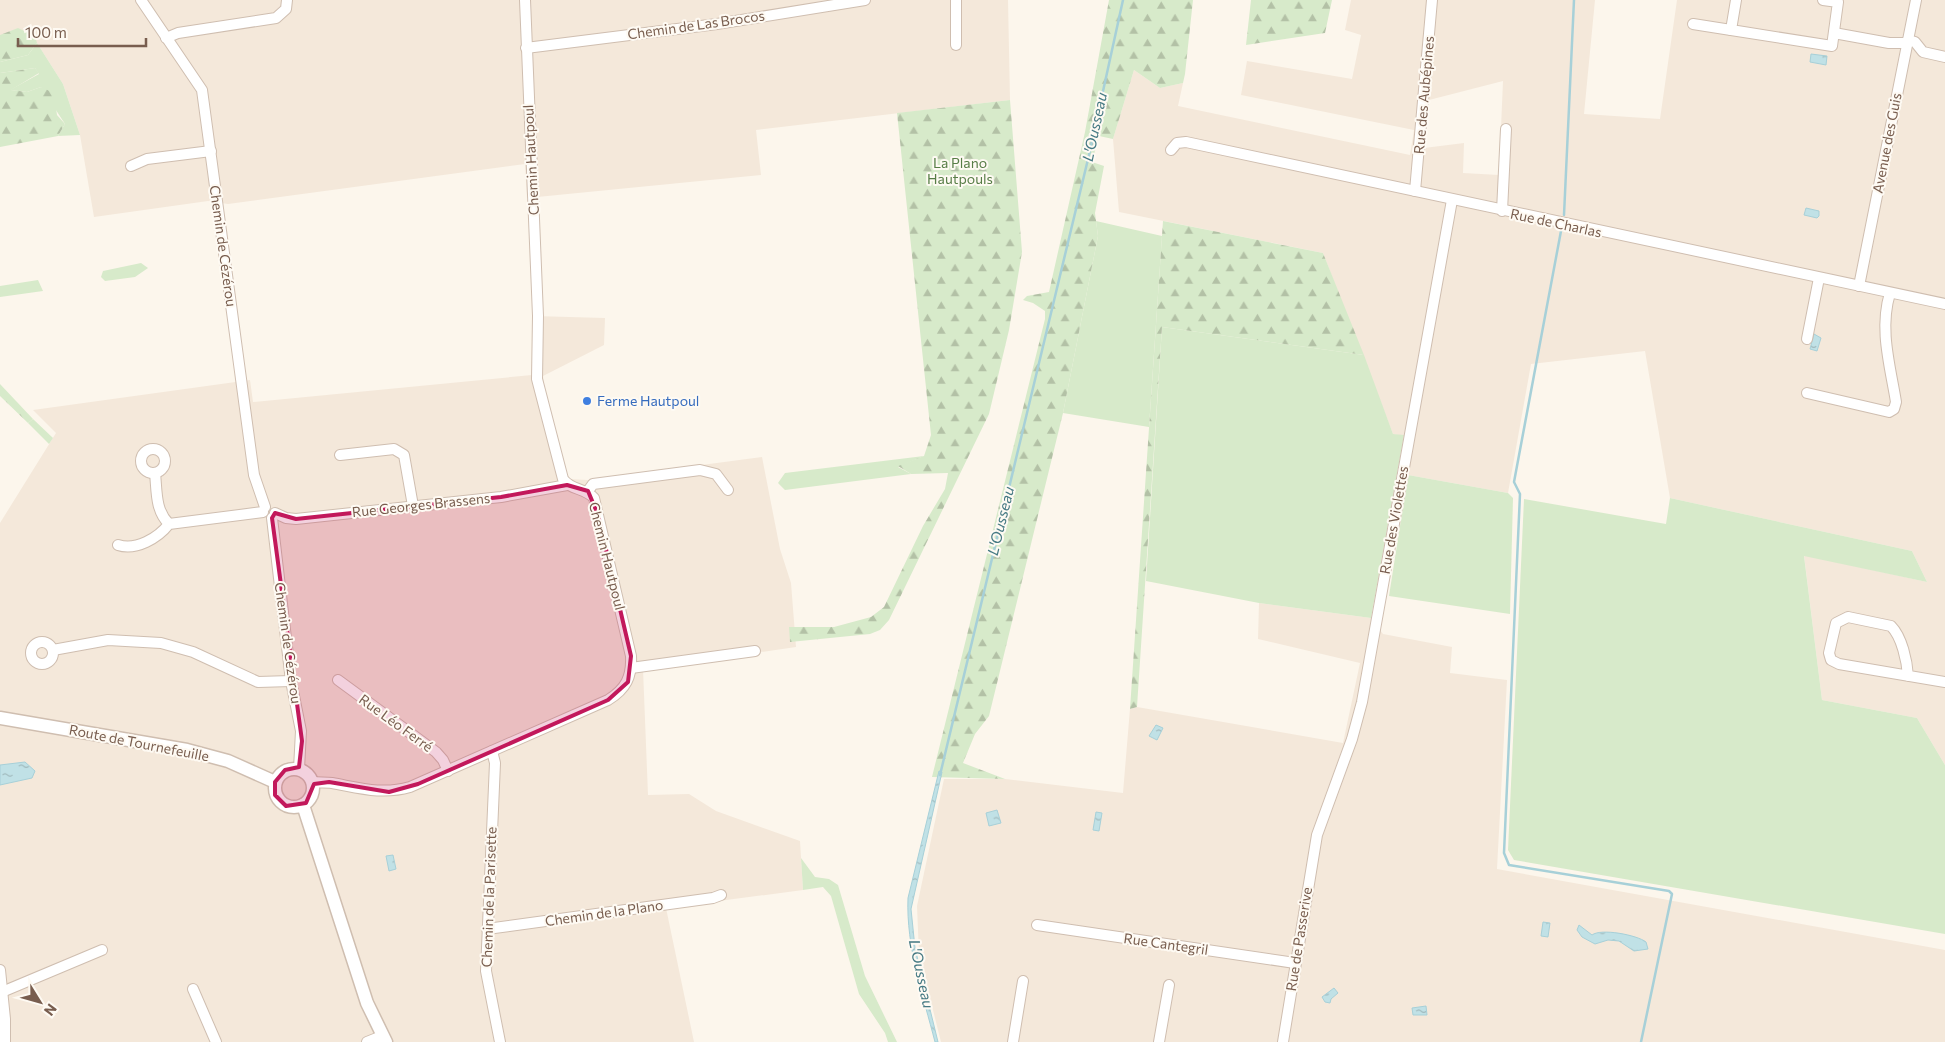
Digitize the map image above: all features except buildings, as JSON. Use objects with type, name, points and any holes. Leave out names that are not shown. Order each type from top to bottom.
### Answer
[{"type":"street","name":"Chemin de Cézérou","points":[[141,0],[202,90],[254,475],[264,510]]},
{"type":"street","points":[[166,38],[178,33],[276,18],[286,8],[287,0]]},
{"type":"street","name":"Chemin Hautpoul","points":[[525,0],[538,316],[537,379],[556,456],[567,485],[588,491],[594,498],[631,656],[631,668]]},
{"type":"street","name":"Chemin de Las Brocos","points":[[526,48],[717,24],[858,0]]},
{"type":"street","points":[[956,0],[956,45]]},
{"type":"street","name":"Rue des Aubépines","points":[[1415,191],[1432,0]]},
{"type":"street","points":[[1731,30],[1736,0]]},
{"type":"street","points":[[1693,24],[1832,46],[1838,2],[1823,0]]},
{"type":"street","name":"Avenue des Guis","points":[[1859,286],[1916,0]]},
{"type":"street","points":[[1834,33],[1889,43],[1915,42],[1923,52],[1945,57]]},
{"type":"street","points":[[1502,211],[1506,129]]},
{"type":"street","name":"Rue de Charlas","points":[[1171,150],[1177,143],[1186,142],[1502,211],[1945,304]]},
{"type":"street","points":[[131,166],[147,159],[211,151]]},
{"type":"street","name":"Rue des Violettes","points":[[1317,836],[1352,738],[1362,702],[1452,200]]},
{"type":"street","points":[[1807,339],[1819,278]]},
{"type":"street","points":[[1807,393],[1889,412],[1894,409],[1896,402],[1885,334],[1885,311],[1890,293]]},
{"type":"street","points":[[340,455],[394,449],[404,456],[413,506]]},
{"type":"street","points":[[588,491],[593,484],[700,470],[716,474],[728,490]]},
{"type":"street","points":[[155,473],[158,508],[161,516],[169,524]]},
{"type":"street","name":"Rue Georges Brassens","points":[[264,510],[273,507],[274,515],[296,519],[502,497],[567,485]]},
{"type":"street","points":[[118,545],[132,547],[140,544],[163,531],[169,524],[264,510]]},
{"type":"street","name":"Chemin de Cézérou","points":[[274,515],[291,681],[301,730],[298,769]]},
{"type":"street","points":[[1908,676],[1897,631],[1891,626],[1848,617],[1836,623],[1829,653],[1831,660],[1839,664],[1908,676],[1945,682]]},
{"type":"street","points":[[53,650],[108,640],[161,643],[193,652],[258,682],[291,681]]},
{"type":"street","points":[[312,782],[330,782],[366,790],[389,792],[410,787],[608,700],[620,692],[628,682],[631,668],[755,651]]},
{"type":"street","name":"Rue Léo Ferré","points":[[338,680],[436,752],[444,760],[448,771]]},
{"type":"street","name":"Route de Tournefeuille","points":[[0,718],[187,750],[228,762],[275,782]]},
{"type":"street","name":"Chemin de la Parisette","points":[[492,751],[495,763],[486,971],[500,1042]]},
{"type":"street","points":[[298,769],[307,774],[312,782],[312,794],[303,805],[293,807],[280,802],[275,792],[275,782],[285,770],[298,769]]},
{"type":"street","points":[[303,805],[355,970],[384,1039],[367,1042]]},
{"type":"street","name":"Rue de Passerive","points":[[1282,1042],[1317,836]]},
{"type":"street","name":"Chemin de la Plano","points":[[487,929],[713,898],[721,895]]},
{"type":"street","name":"Rue Cantegril","points":[[1037,925],[1295,963]]},
{"type":"street","points":[[2,992],[102,950]]},
{"type":"street","points":[[0,970],[5,1019],[4,1042]]},
{"type":"street","points":[[1013,1042],[1023,981]]},
{"type":"street","points":[[1159,1042],[1169,985]]},
{"type":"street","points":[[193,989],[216,1042]]},
{"type":"highlighted area","points":[[567,485],[588,491],[598,515],[631,656],[628,682],[608,700],[418,784],[389,792],[329,782],[314,784],[306,803],[286,806],[275,795],[275,782],[285,770],[299,767],[302,741],[272,518],[275,513],[296,519],[501,497]]},
{"type":"shaded area","points":[[0,0],[1008,0],[1010,100],[756,130],[761,175],[527,198],[525,164],[228,204],[208,201],[94,217],[80,135],[63,84],[37,43],[0,53]]},
{"type":"shaded area","points":[[1351,0],[1595,0],[1584,114],[1660,119],[1677,0],[1945,0],[1945,765],[1917,718],[1822,700],[1804,555],[1927,582],[1912,551],[1670,498],[1645,351],[1531,364],[1508,493],[1408,475],[1404,436],[1393,434],[1323,253],[1119,212],[1113,139],[1134,70],[1160,88],[1183,83],[1178,106],[1410,155],[1414,130],[1241,95],[1247,61],[1352,79],[1361,35],[1345,30]],"holes":[[[1503,81],[1499,175],[1463,173],[1464,143],[1424,148],[1429,100]]]},
{"type":"shaded area","points":[[534,316],[605,318],[604,345],[543,376],[546,400],[567,479],[588,480],[762,457],[780,549],[791,583],[796,647],[643,669],[648,795],[689,794],[716,811],[800,841],[803,890],[666,908],[694,1042],[0,1042],[0,523],[56,433],[33,410],[250,380],[253,402],[532,375]]},
{"type":"shaded area","points":[[1259,603],[1371,618],[1383,634],[1452,647],[1450,673],[1507,680],[1497,869],[1945,950],[1945,1042],[941,1042],[919,954],[917,906],[944,779],[1005,779],[1123,793],[1130,709],[1137,707],[1343,743],[1360,663],[1258,639]]},
{"type":"green space","points":[[1109,0],[1193,0],[1183,83],[1160,88],[1134,70],[1113,139],[1099,136],[1092,162],[1104,166],[1095,213],[1098,236],[1063,413],[989,716],[975,734],[963,763],[1005,779],[932,777],[1045,319],[1045,311],[1033,303],[1023,300],[1027,296],[1049,292],[1085,132]]},
{"type":"green space","points":[[1251,0],[1332,0],[1325,33],[1246,45]]},
{"type":"green space","points":[[18,28],[35,36],[37,43],[28,55],[0,62],[0,35]]},
{"type":"green space","points":[[37,43],[63,84],[80,135],[58,136],[65,124],[41,87],[27,92],[10,90],[39,74],[35,68],[0,73],[0,62],[28,55]]},
{"type":"green space","points":[[35,68],[39,73],[11,90],[27,92],[41,87],[54,93],[57,115],[65,124],[58,136],[0,147],[0,73]]},
{"type":"green space","name":"La Plano Hautpouls","points":[[1010,100],[1022,252],[1009,330],[989,414],[889,620],[880,630],[870,634],[790,642],[789,627],[834,627],[871,617],[884,607],[923,526],[945,489],[948,473],[911,474],[898,466],[924,456],[931,435],[897,113]]},
{"type":"green space","points":[[1096,221],[1162,236],[1149,427],[1063,413],[1098,236]]},
{"type":"green space","points":[[1163,221],[1323,253],[1364,355],[1162,327],[1137,707],[1130,709]]},
{"type":"green space","points":[[141,263],[148,268],[135,277],[105,281],[101,277],[103,271]]},
{"type":"green space","points":[[38,280],[43,291],[0,297],[0,286]]},
{"type":"green space","points":[[1162,327],[1364,355],[1393,434],[1404,435],[1371,618],[1259,603],[1146,581]]},
{"type":"green space","points":[[0,384],[33,419],[28,423],[0,396]]},
{"type":"green space","points":[[33,419],[53,438],[49,444],[28,423]]},
{"type":"green space","points":[[924,456],[898,467],[911,474],[785,490],[778,483],[785,473]]},
{"type":"green space","points":[[1408,475],[1508,493],[1513,498],[1510,614],[1389,596]]},
{"type":"green space","points":[[1670,498],[1912,551],[1927,582],[1804,556],[1822,700],[1917,718],[1945,765],[1945,934],[1514,860],[1508,850],[1524,499],[1666,524]]},
{"type":"green space","points":[[801,858],[815,877],[829,879],[838,885],[865,976],[897,1042],[888,1042],[885,1033],[859,994],[831,896],[823,887],[803,890]]},
{"type":"water","points":[[1811,54],[1827,56],[1826,65],[1810,62]]},
{"type":"water","points":[[1806,208],[1819,211],[1819,216],[1817,218],[1804,215]]},
{"type":"water","points":[[1814,334],[1821,338],[1817,351],[1810,349]]},
{"type":"water","points":[[1156,725],[1163,728],[1157,740],[1149,736]]},
{"type":"water","points":[[25,762],[35,771],[32,778],[0,785],[0,765]]},
{"type":"water","points":[[939,771],[942,772],[911,909],[915,948],[938,1042],[935,1042],[912,953],[908,898]]},
{"type":"water","points":[[997,810],[1001,823],[989,826],[986,813]]},
{"type":"water","points":[[1096,812],[1102,813],[1099,831],[1093,830]]},
{"type":"water","points":[[393,855],[396,869],[389,871],[386,856]]},
{"type":"water","points":[[1543,922],[1550,923],[1548,937],[1541,936]]},
{"type":"water","points":[[1579,925],[1592,935],[1611,932],[1641,939],[1646,942],[1648,949],[1634,951],[1619,941],[1608,940],[1595,944],[1582,937],[1577,930]]},
{"type":"water","points":[[1334,988],[1338,993],[1331,999],[1330,1003],[1325,1002],[1322,997]]},
{"type":"water","points":[[1426,1006],[1427,1015],[1413,1015],[1412,1008]]},
{"type":"waterway","name":"L'Ousseau","points":[[940,775],[1089,155],[1123,0]]},
{"type":"waterway","points":[[1564,215],[1574,0]]},
{"type":"waterway","points":[[1561,231],[1514,482],[1520,494],[1504,853],[1509,865],[1669,891],[1672,894],[1641,1042]]},
{"type":"place","name":"Ferme Hautpoul","points":[[587,401]]}]
